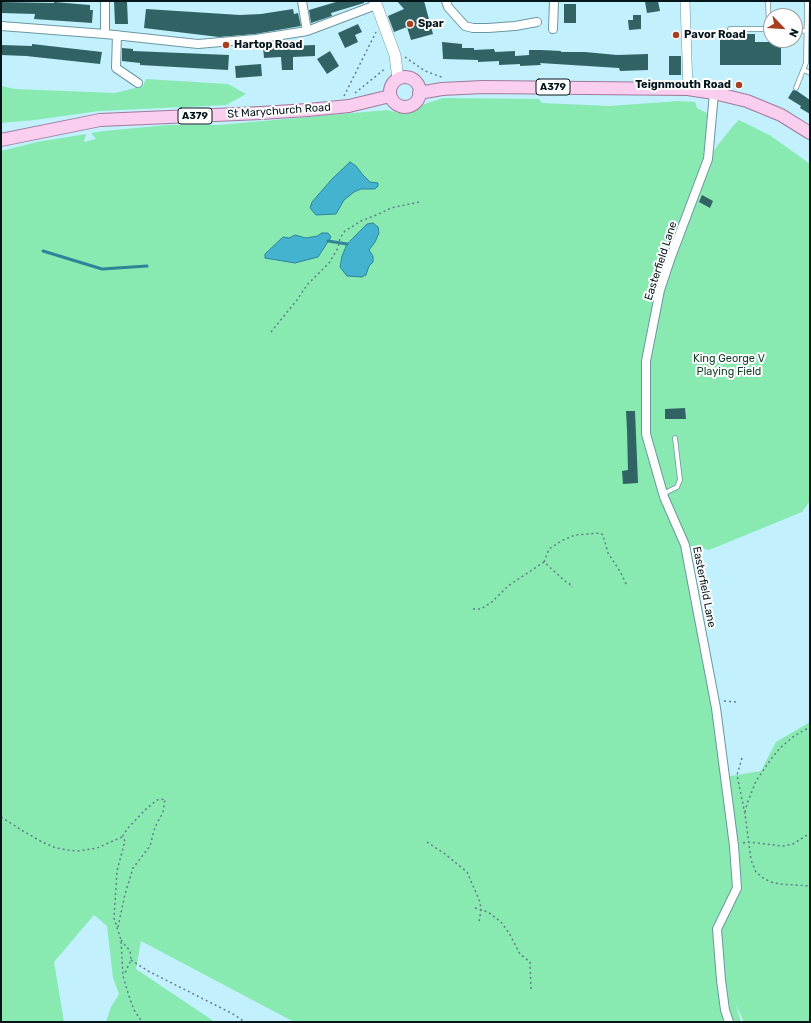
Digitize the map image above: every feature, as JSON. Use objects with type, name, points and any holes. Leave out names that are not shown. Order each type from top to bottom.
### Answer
[{"type":"main road","points":[[375,3],[396,57],[398,78]]},
{"type":"main road","points":[[398,78],[411,78],[417,84],[419,93],[415,102],[406,106],[397,104],[390,96],[392,84],[398,78]]},
{"type":"main road","name":"A379","points":[[419,93],[464,87],[688,89],[714,92],[747,101],[781,115],[810,133]]},
{"type":"main road","name":"St Marychurch Road","points":[[1,140],[100,120],[261,114],[349,106],[390,96]]},
{"type":"street","points":[[105,1],[105,34]]},
{"type":"street","points":[[302,1],[307,31]]},
{"type":"street","points":[[446,1],[448,7],[465,26],[473,28],[515,26],[537,22]]},
{"type":"street","points":[[553,29],[554,1]]},
{"type":"street","points":[[685,1],[688,89]]},
{"type":"street","points":[[1,26],[117,35],[198,44],[256,39],[307,31],[375,3]]},
{"type":"street","points":[[117,35],[116,68],[138,83]]},
{"type":"street","name":"Easterfield Lane","points":[[714,92],[708,159],[660,290],[646,361],[646,434],[663,495],[685,545],[715,701],[734,846],[737,888],[717,929],[721,980],[729,1022]]},
{"type":"lane","points":[[796,88],[804,70],[808,55],[806,31],[807,1]]},
{"type":"lane","points":[[730,28],[763,29]]},
{"type":"lane","points":[[804,70],[810,73]]},
{"type":"lane","points":[[663,495],[677,487],[680,480],[675,438]]},
{"type":"path","points":[[338,107],[382,20]]},
{"type":"path","points":[[354,94],[396,57],[406,58],[425,71],[464,87]]},
{"type":"path","points":[[271,332],[307,285],[329,263],[338,248],[340,238],[345,231],[361,221],[391,208],[419,202]]},
{"type":"path","points":[[474,609],[481,609],[492,602],[508,586],[544,562],[549,548],[561,540],[575,534],[600,533],[603,535],[608,553],[621,573],[627,586]]},
{"type":"path","points":[[544,562],[567,583],[572,584],[572,587]]},
{"type":"path","points":[[715,701],[736,702]]},
{"type":"path","points":[[745,814],[746,804],[756,781],[771,759],[780,748],[794,736],[810,727]]},
{"type":"path","points":[[742,758],[737,775],[745,814],[751,860],[756,872],[762,878],[780,884],[810,886]]},
{"type":"path","points":[[1,817],[23,832],[42,842],[56,848],[78,851],[97,848],[122,838],[128,828],[146,809],[157,800],[165,799],[163,812],[155,827],[150,846],[133,868],[125,894],[118,929]]},
{"type":"path","points":[[748,842],[783,846],[793,844],[810,833]]},
{"type":"path","points":[[122,838],[125,841],[117,871],[114,918],[121,940],[123,976],[134,1010],[142,1022]]},
{"type":"path","points":[[427,842],[445,854],[466,872],[480,902],[481,910],[479,922]]},
{"type":"path","points":[[475,908],[488,912],[501,922],[509,933],[520,954],[530,962],[531,989]]},
{"type":"path","points":[[121,940],[130,951],[132,960],[123,976]]},
{"type":"path","points":[[132,960],[148,971],[233,1014],[245,1022]]},
{"type":"green space","points":[[146,79],[228,84],[246,94],[226,105],[99,111],[1,123],[1,86],[15,89],[115,93],[143,86]]},
{"type":"green space","name":"King George V Playing Field","points":[[443,98],[539,99],[542,103],[609,106],[679,101],[695,102],[697,108],[712,116],[708,158],[739,120],[771,136],[810,164],[810,501],[802,512],[709,550],[686,545],[725,777],[761,771],[776,742],[810,722],[810,1022],[744,1022],[736,1005],[741,1022],[294,1022],[141,941],[136,969],[215,1022],[106,1022],[111,1007],[119,994],[113,978],[107,926],[94,915],[54,962],[64,1022],[1,1022],[1,151],[37,142],[86,134],[84,142],[96,139],[91,133],[103,131],[168,125],[218,125],[387,110],[398,113]]},
{"type":"water","points":[[350,162],[356,166],[370,182],[378,183],[378,186],[375,189],[361,189],[354,192],[344,200],[336,214],[316,215],[310,208],[312,202],[332,179]]},
{"type":"water","points":[[373,223],[378,227],[379,233],[369,250],[373,256],[373,262],[369,266],[366,275],[362,277],[347,276],[340,267],[342,256],[347,244],[367,224]]},
{"type":"water","points":[[322,233],[328,233],[331,237],[318,257],[295,263],[265,258],[265,254],[283,237],[289,238],[295,235],[306,238],[317,236]]},
{"type":"building","points":[[114,1],[127,1],[128,24],[115,24]]},
{"type":"building","points":[[336,1],[364,1],[364,3],[331,13],[332,16],[311,23],[309,10]]},
{"type":"building","points":[[397,1],[424,1],[433,34],[411,40],[407,27],[394,32],[388,16],[404,9]]},
{"type":"building","points":[[658,1],[660,11],[647,13],[645,2]]},
{"type":"building","points":[[1,2],[54,2],[90,5],[90,10],[93,10],[92,23],[34,19],[35,14],[1,13]]},
{"type":"building","points":[[564,4],[576,4],[576,23],[564,23]]},
{"type":"building","points":[[146,9],[240,15],[261,14],[293,9],[294,14],[298,13],[301,26],[255,34],[219,37],[144,28]]},
{"type":"building","points":[[633,15],[641,15],[641,29],[629,30],[628,20],[633,20]]},
{"type":"building","points":[[358,24],[362,32],[355,35],[358,42],[345,48],[338,33]]},
{"type":"building","points":[[728,34],[755,34],[755,42],[763,42],[763,48],[781,48],[781,65],[720,65],[720,39],[728,39]]},
{"type":"building","points":[[442,42],[462,44],[462,48],[474,48],[474,50],[494,49],[495,52],[515,51],[515,56],[529,55],[529,50],[617,55],[648,54],[648,70],[620,71],[619,68],[540,63],[541,65],[499,65],[499,61],[478,62],[478,60],[443,59]]},
{"type":"building","points":[[32,44],[102,52],[100,64],[26,56],[1,55],[1,45],[32,46]]},
{"type":"building","points":[[315,45],[315,56],[293,57],[293,70],[282,70],[281,57],[264,58],[263,47]]},
{"type":"building","points":[[122,48],[133,49],[133,51],[229,55],[228,70],[140,65],[140,63],[122,61]]},
{"type":"building","points":[[330,51],[339,66],[327,74],[317,59]]},
{"type":"building","points":[[669,56],[681,56],[681,75],[669,75]]},
{"type":"building","points":[[261,64],[262,76],[236,78],[235,66]]},
{"type":"building","points":[[793,90],[810,100],[810,114],[788,98]]},
{"type":"building","points":[[702,195],[713,201],[710,208],[699,202]]},
{"type":"building","points":[[685,408],[686,419],[665,419],[665,409]]},
{"type":"building","points":[[626,411],[635,411],[638,483],[623,484],[622,471],[628,470]]},
{"type":"waterway","points":[[328,241],[347,244]]},
{"type":"waterway","points":[[43,251],[102,269],[147,266]]},
{"type":"place","name":"Spar","points":[[410,24]]},
{"type":"place","name":"Pavor Road","points":[[676,35]]},
{"type":"place","name":"Hartop Road","points":[[226,45]]},
{"type":"place","name":"Teignmouth Road","points":[[739,85]]}]
